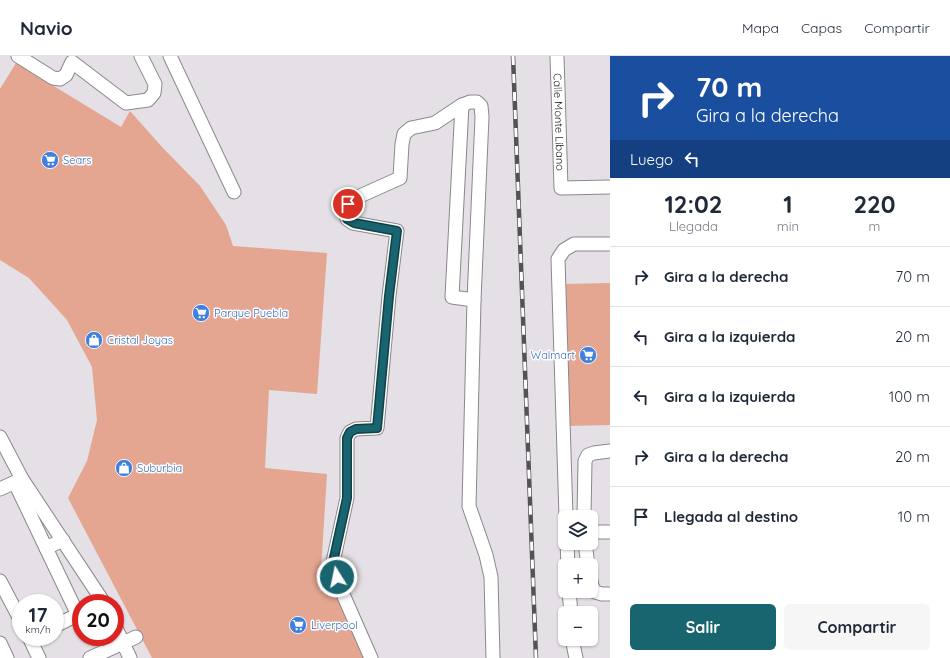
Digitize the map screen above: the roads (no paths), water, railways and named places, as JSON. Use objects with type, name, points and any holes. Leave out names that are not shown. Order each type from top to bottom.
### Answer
[{"type":"street","points":[[18,56],[52,78],[60,79],[66,75],[72,62],[126,103],[148,100],[154,93],[155,84],[141,56]]},
{"type":"street","points":[[170,56],[234,192]]},
{"type":"street","name":"Calle Monte Líbano","points":[[557,56],[561,188],[610,187]]},
{"type":"street","points":[[371,658],[342,592],[333,562],[347,498],[347,438],[350,432],[356,429],[377,428],[389,296],[397,231],[354,223],[347,219],[346,208],[351,200],[400,178],[404,134],[411,128],[435,123],[470,102],[477,102],[481,106],[482,117],[474,300],[469,506],[486,555],[490,577],[493,658]]},
{"type":"street","points":[[462,106],[452,297],[474,300]]},
{"type":"street","points":[[566,510],[558,259],[564,250],[574,244],[610,244]]},
{"type":"street","points":[[0,437],[4,454],[18,481],[46,548],[72,600]]},
{"type":"street","points":[[584,510],[585,461],[588,455],[610,451]]},
{"type":"street","points":[[0,489],[18,481]]},
{"type":"street","points":[[18,481],[63,540],[98,594]]},
{"type":"street","points":[[598,532],[610,532]]},
{"type":"street","points":[[46,548],[63,540]]},
{"type":"street","points":[[0,581],[12,604]]},
{"type":"street","points":[[598,593],[610,594]]},
{"type":"street","points":[[124,642],[136,637]]},
{"type":"street","points":[[0,643],[7,658]]},
{"type":"street","points":[[124,644],[130,658]]},
{"type":"street","points":[[36,646],[39,658]]},
{"type":"street","points":[[90,658],[115,646]]},
{"type":"street","points":[[573,646],[576,658]]},
{"type":"railway","points":[[513,56],[536,658]]},
{"type":"place","name":"Sears","points":[[50,160]]},
{"type":"place","name":"Parque Puebla","points":[[201,313]]},
{"type":"place","name":"Cristal Joyas","points":[[94,340]]},
{"type":"place","name":"Walmart","points":[[588,355]]},
{"type":"place","name":"Suburbia","points":[[124,468]]},
{"type":"place","name":"Liverpool","points":[[298,625]]}]
